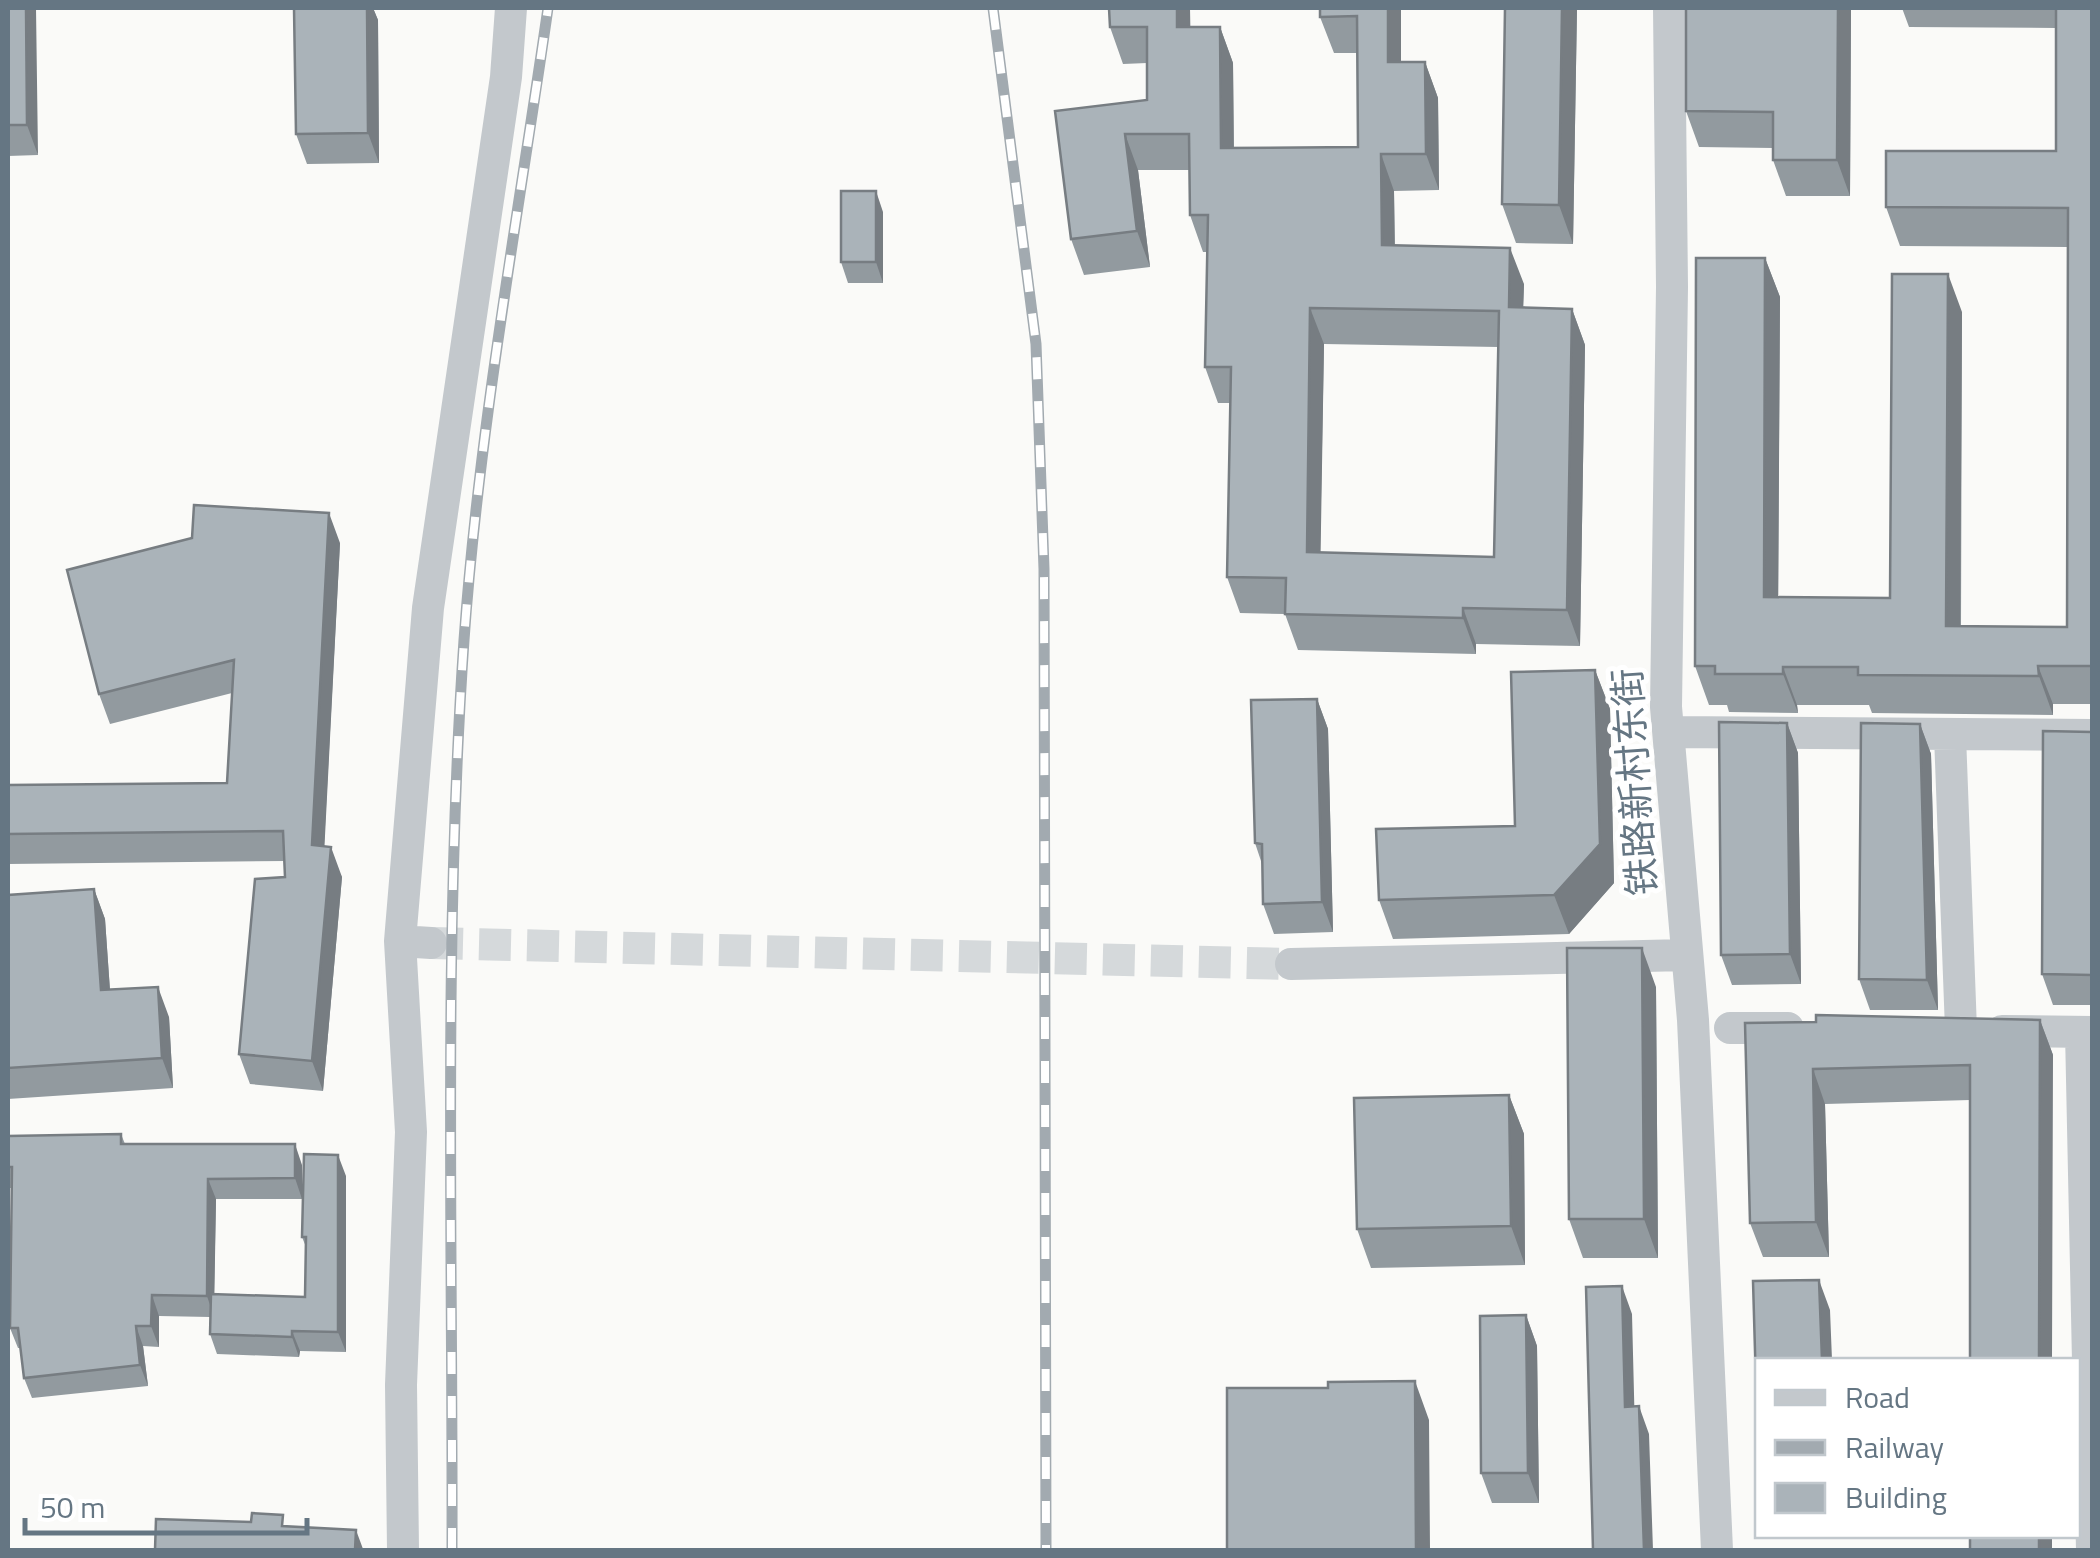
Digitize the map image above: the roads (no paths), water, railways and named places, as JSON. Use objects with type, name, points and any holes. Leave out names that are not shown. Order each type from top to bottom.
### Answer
[{"type":"street","points":[[403,1550],[400,1385],[428,608],[506,78],[511,8]]},
{"type":"street","name":"铁路新村东街","points":[[1669,8],[1672,287],[1666,707],[1687,955],[1712,1376],[1716,1550]]},
{"type":"street","points":[[1670,732],[2092,735]]},
{"type":"street","points":[[1950,735],[1961,1030]]},
{"type":"street","points":[[1291,964],[1687,955]]},
{"type":"street","points":[[1730,1028],[1826,1029]]},
{"type":"street","points":[[1923,1030],[2087,1032],[2092,1550]]},
{"type":"tunnel","points":[[431,943],[1291,964]]},
{"type":"railway","points":[[452,1550],[451,981],[464,640],[489,402],[548,8]]},
{"type":"railway","points":[[993,8],[1036,344],[1044,569],[1046,1550]]}]
